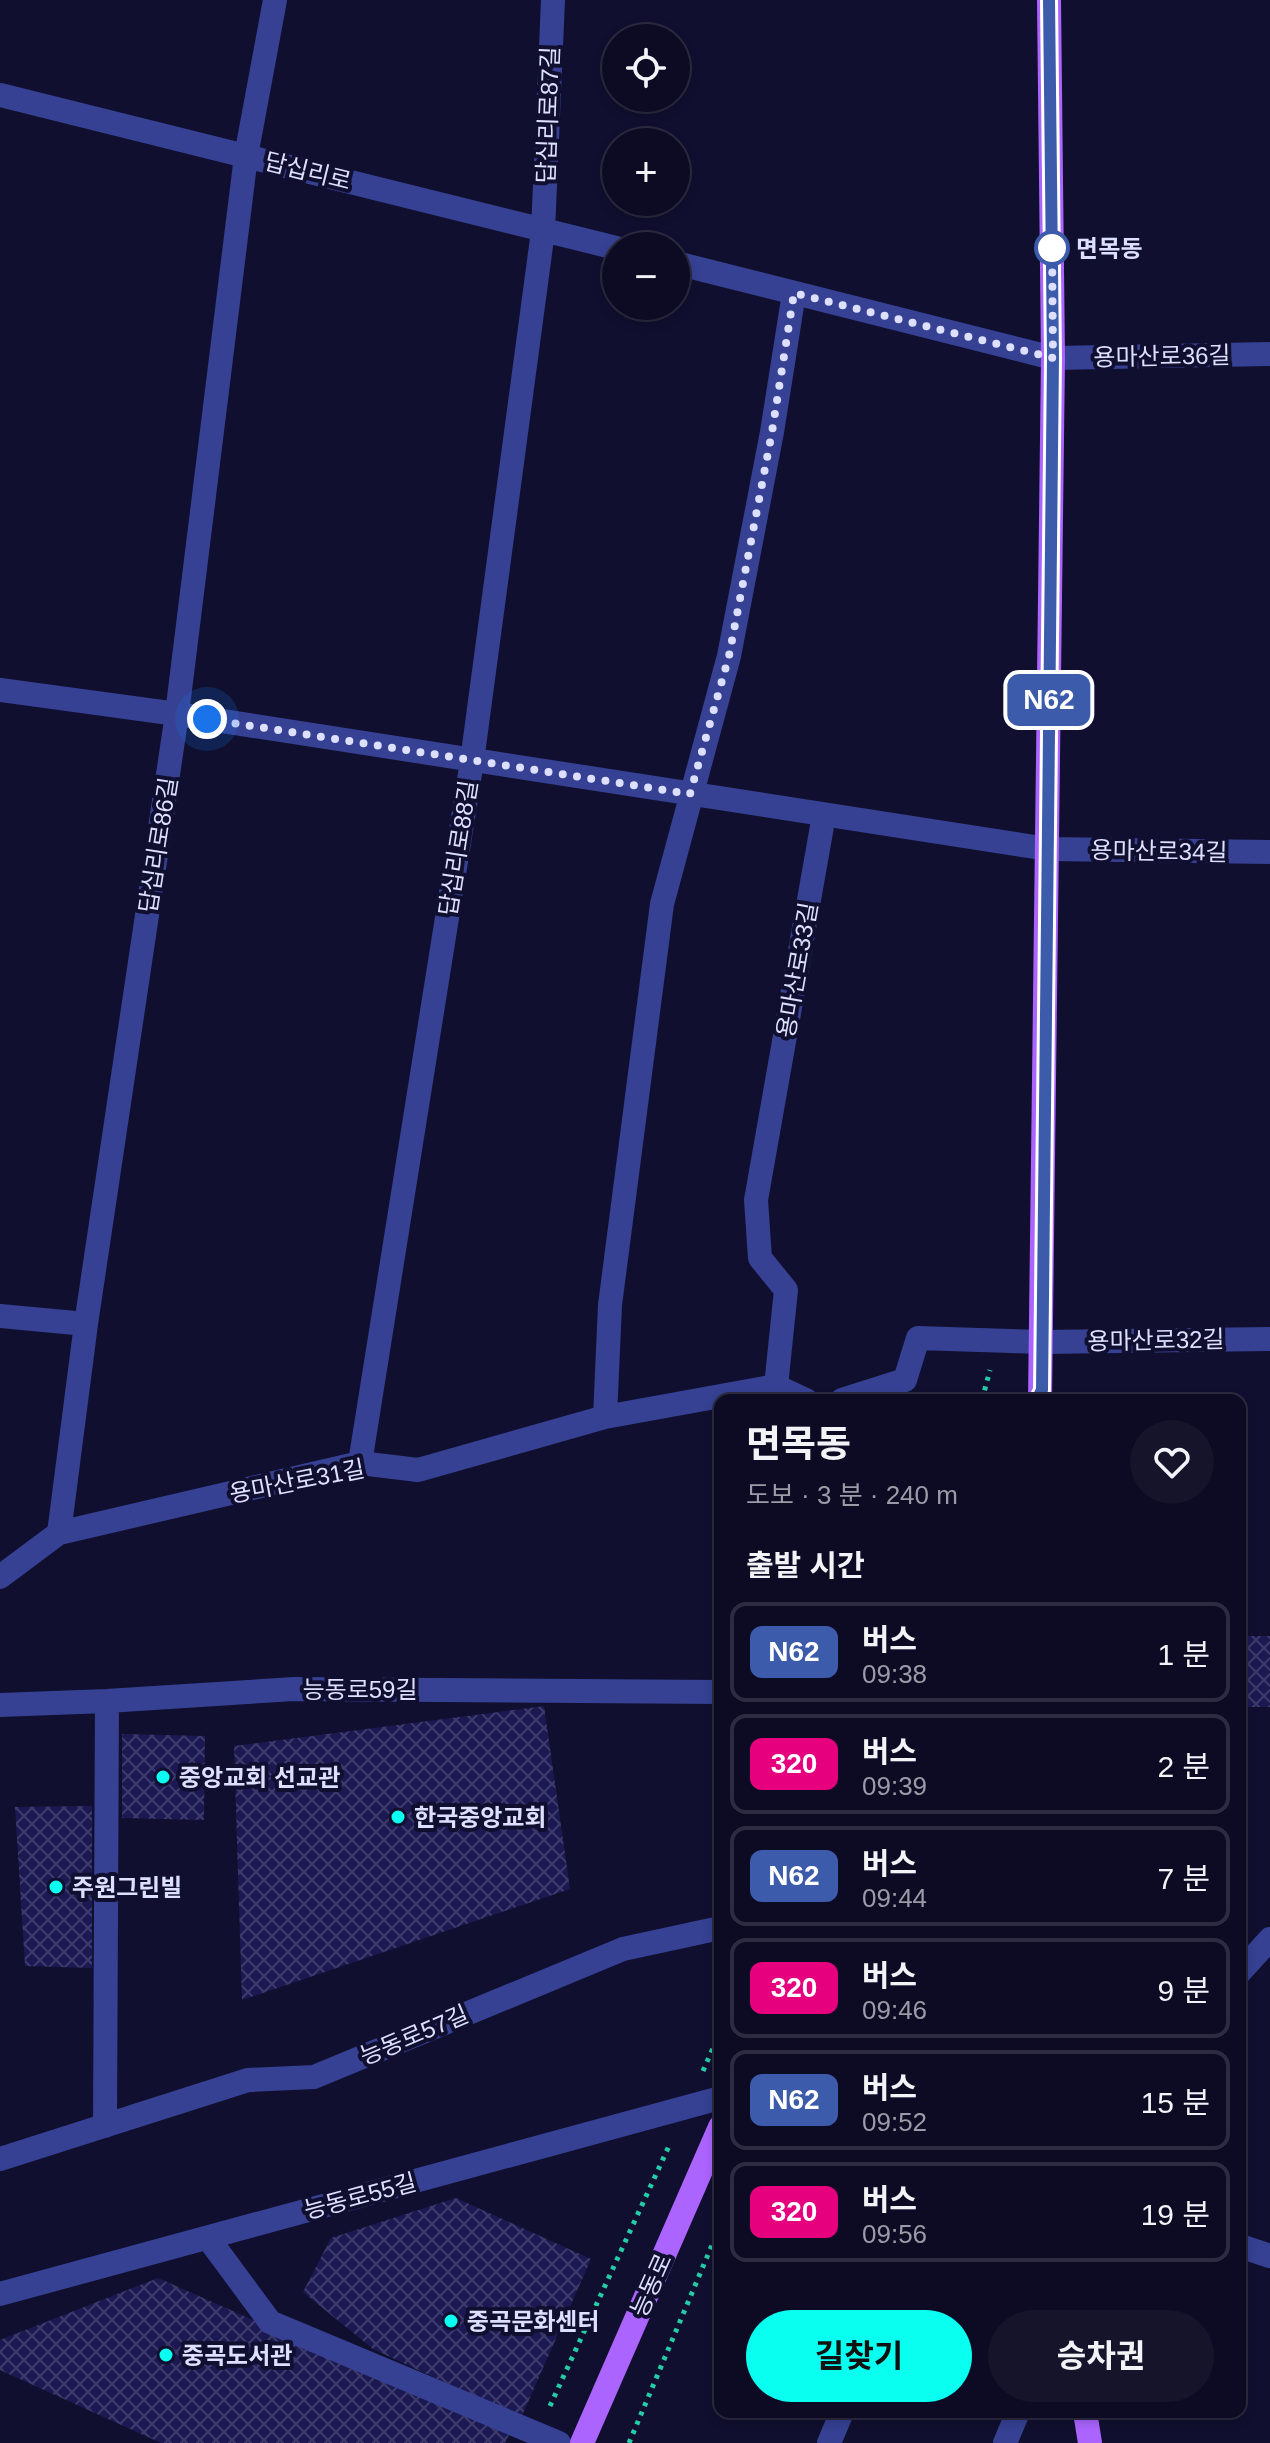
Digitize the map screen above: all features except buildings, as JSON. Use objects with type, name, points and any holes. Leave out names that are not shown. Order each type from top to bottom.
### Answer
[{"type":"main road","points":[[1040,1394],[1053,358],[1049,0]]},
{"type":"main road","name":"능동로","points":[[582,2443],[714,2141]]},
{"type":"main road","points":[[1086,2418],[1090,2443]]},
{"type":"street","name":"답십리로86길","points":[[59,1533],[86,1324],[177,714],[246,156],[275,0]]},
{"type":"street","name":"답십리로87길","points":[[543,231],[553,0]]},
{"type":"street","name":"답십리로","points":[[0,95],[602,245]]},
{"type":"street","name":"답십리로88길","points":[[360,1463],[472,761],[543,231]]},
{"type":"street","points":[[690,267],[1053,358]]},
{"type":"street","points":[[605,1417],[610,1305],[662,904],[729,656],[772,432],[794,293]]},
{"type":"street","name":"용마산로36길","points":[[1053,358],[1270,354]]},
{"type":"street","points":[[0,690],[177,714],[1048,849]]},
{"type":"street","name":"용마산로33길","points":[[776,1386],[786,1290],[760,1258],[756,1200],[824,815]]},
{"type":"street","name":"용마산로34길","points":[[1048,849],[1270,852]]},
{"type":"street","points":[[0,1316],[86,1324]]},
{"type":"street","points":[[861,1394],[905,1380],[918,1338],[1042,1342]]},
{"type":"street","name":"용마산로32길","points":[[1042,1342],[1270,1339]]},
{"type":"street","points":[[776,1386],[793,1394]]},
{"type":"street","name":"용마산로31길","points":[[732,1394],[776,1386]]},
{"type":"street","name":"용마산로31길","points":[[0,1577],[59,1533],[360,1463],[418,1470],[605,1417],[714,1397]]},
{"type":"street","name":"능동로59길","points":[[0,1705],[294,1689],[714,1692]]},
{"type":"street","points":[[105,2126],[107,1701]]},
{"type":"street","name":"능동로57길","points":[[0,2159],[248,2080],[314,2077],[623,1949],[714,1929]]},
{"type":"street","points":[[1246,1965],[1270,1939]]},
{"type":"street","name":"능동로55길","points":[[0,2294],[714,2100]]},
{"type":"street","points":[[208,2238],[270,2322],[548,2438]]},
{"type":"street","points":[[1246,2248],[1270,2256]]},
{"type":"street","points":[[829,2443],[839,2418]]},
{"type":"street","points":[[1005,2443],[1015,2418]]},
{"type":"path","points":[[548,2438],[714,2046]]},
{"type":"path","points":[[629,2443],[714,2240]]},
{"type":"bus line","name":"N62","points":[[1040,1394],[1053,388],[1049,0]]},
{"type":"place","name":"면목동","points":[[1052,248]]},
{"type":"place","name":"중앙교회 선교관","points":[[163,1777]]},
{"type":"place","name":"한국중앙교회","points":[[398,1817]]},
{"type":"place","name":"주원그린빌","points":[[56,1887]]},
{"type":"place","name":"중곡문화센터","points":[[451,2321]]},
{"type":"place","name":"중곡도서관","points":[[166,2355]]},
{"type":"route","points":[[207,719],[690,794],[729,656],[772,432],[794,293],[1053,358],[1052,238],[1052,248]]}]
